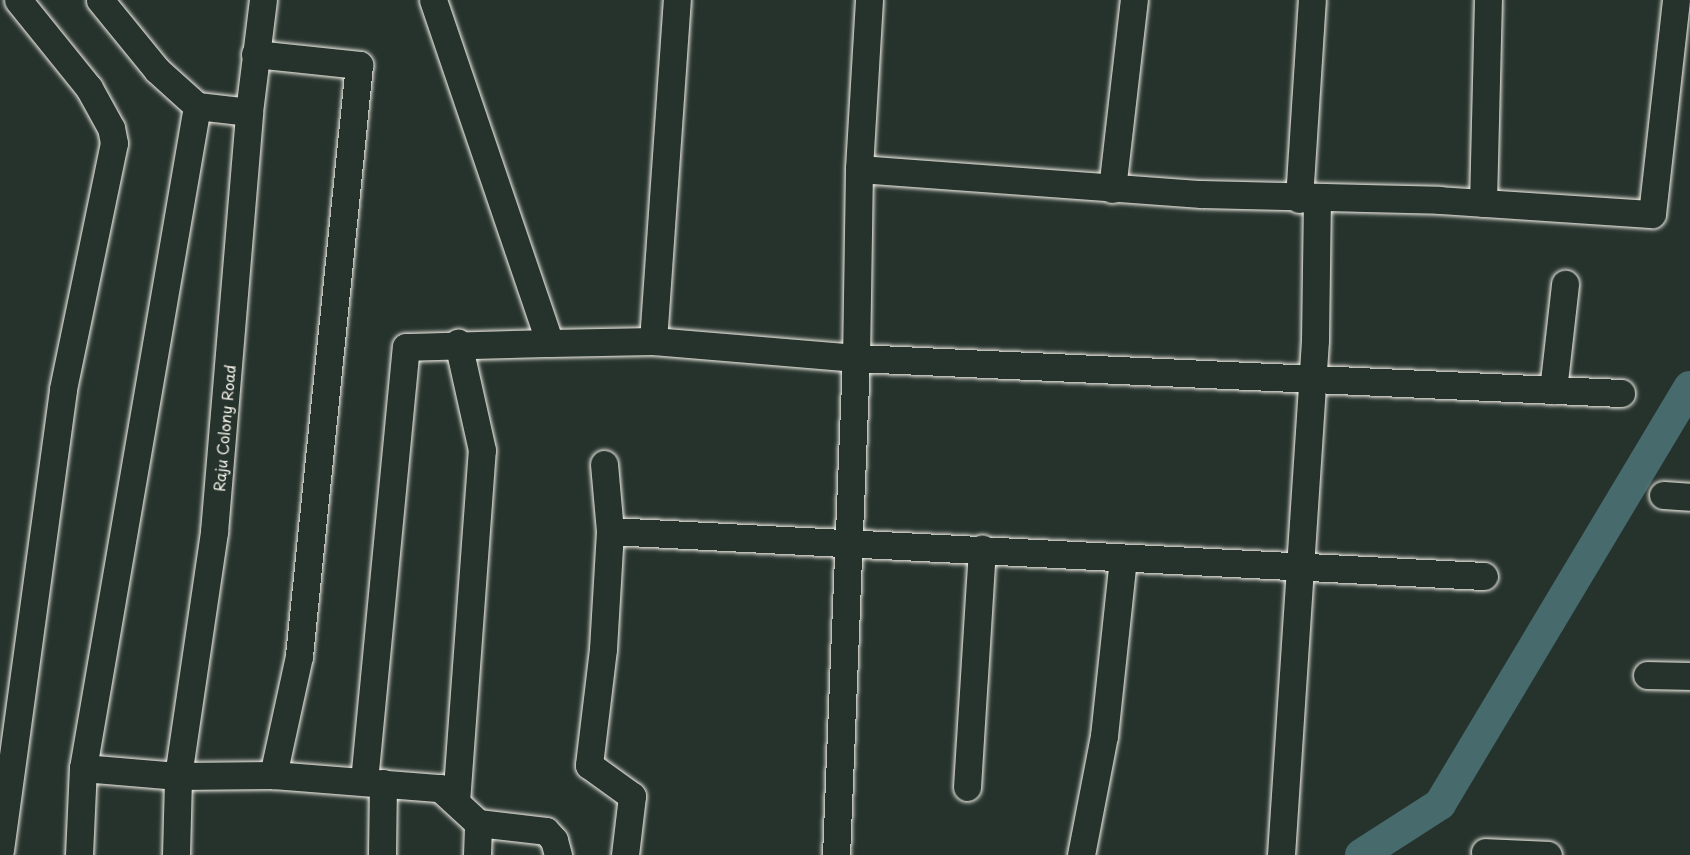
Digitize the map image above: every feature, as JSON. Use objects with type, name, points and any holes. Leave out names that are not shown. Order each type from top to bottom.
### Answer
[{"type":"street","points":[[0,850],[63,389],[114,143],[111,128],[90,88],[18,0]]},
{"type":"street","points":[[100,0],[157,70],[197,106],[249,112]]},
{"type":"street","name":"Raju Colony Road","points":[[176,855],[178,776],[214,532],[249,112],[263,0]]},
{"type":"street","points":[[433,0],[550,344]]},
{"type":"street","points":[[653,341],[677,0]]},
{"type":"street","points":[[836,855],[856,358],[860,170],[869,0]]},
{"type":"street","points":[[1112,189],[1134,0]]},
{"type":"street","points":[[1281,855],[1301,565],[1310,380],[1315,340],[1308,199],[1312,0]]},
{"type":"street","points":[[1483,203],[1488,0]]},
{"type":"street","points":[[860,170],[1112,189],[1308,199],[1483,203],[1652,214],[1676,0]]},
{"type":"street","points":[[255,54],[359,65],[299,656],[273,775]]},
{"type":"street","points":[[79,855],[83,768],[197,106]]},
{"type":"street","points":[[1553,390],[1565,284]]},
{"type":"street","points":[[382,855],[374,782],[406,347],[653,341],[856,358],[1621,393]]},
{"type":"street","points":[[456,802],[482,450],[458,344]]},
{"type":"street","points":[[604,464],[610,531],[603,649],[589,765],[632,796],[625,855]]},
{"type":"street","points":[[1663,495],[1690,497]]},
{"type":"street","points":[[610,531],[982,548],[1124,558],[1301,565],[1484,576]]},
{"type":"street","points":[[967,787],[982,548]]},
{"type":"street","points":[[1081,855],[1104,736],[1124,558]]},
{"type":"street","points":[[1647,675],[1690,676]]},
{"type":"street","points":[[83,768],[178,776],[273,775],[440,788],[478,822],[546,831],[554,840],[558,855]]},
{"type":"street","points":[[477,855],[478,822]]},
{"type":"street","points":[[1485,852],[1548,855]]},
{"type":"waterway","points":[[1361,855],[1440,804],[1690,387]]}]
